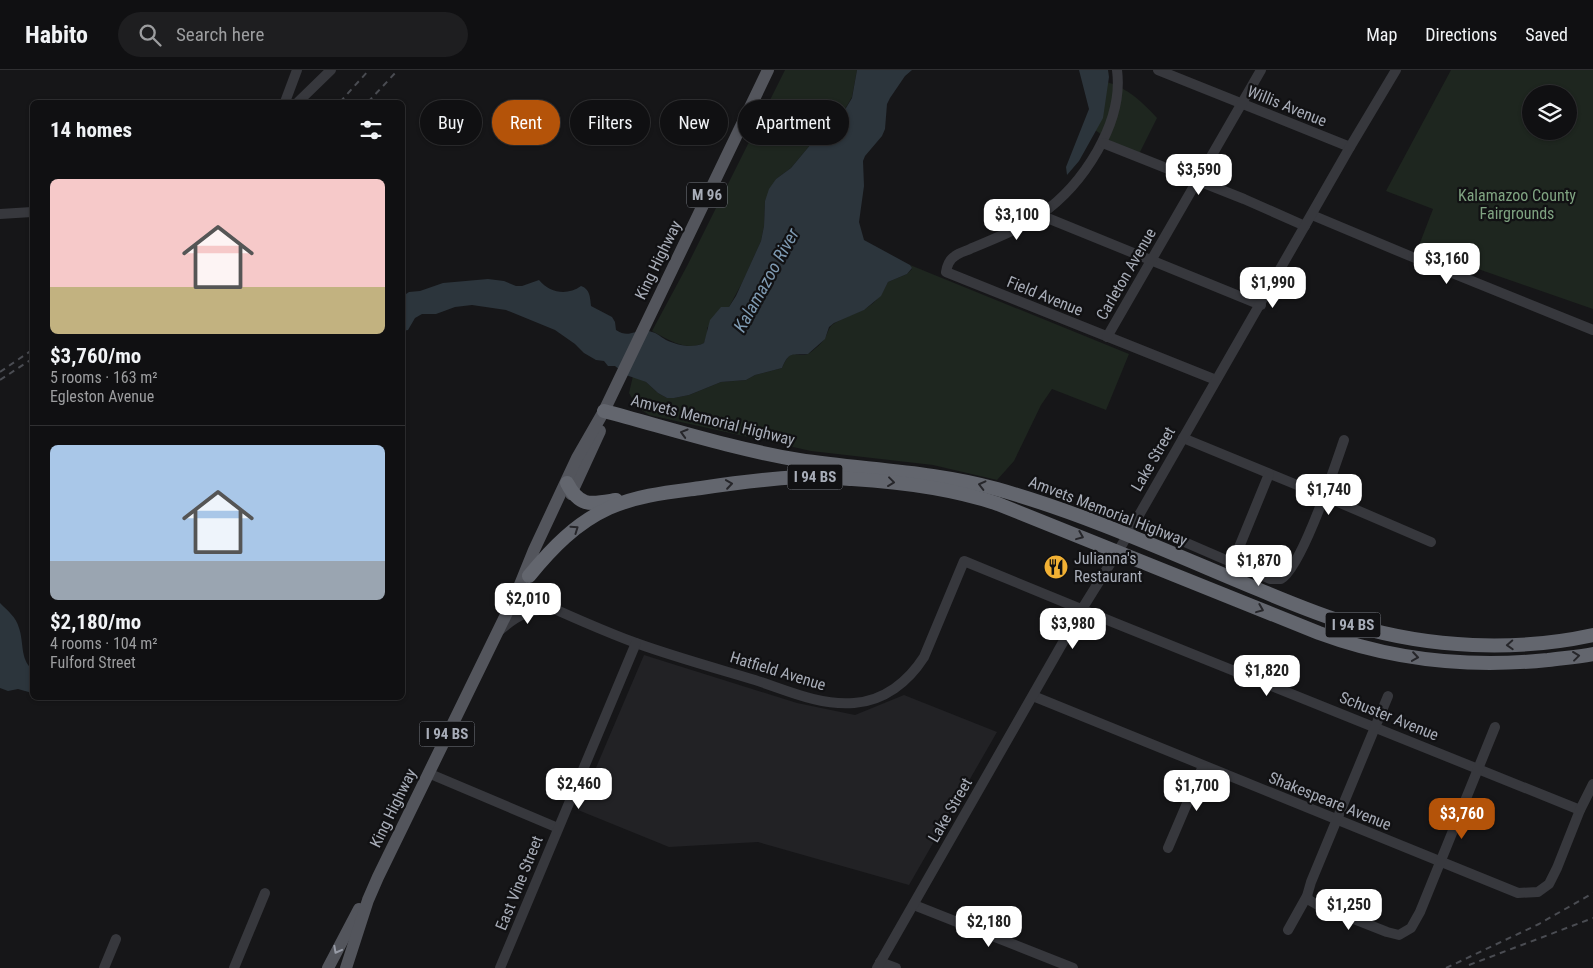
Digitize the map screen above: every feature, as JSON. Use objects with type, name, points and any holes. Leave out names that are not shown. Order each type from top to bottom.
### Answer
[{"type":"highway","name":"Amvets Memorial Highway","points":[[604,411],[714,441],[794,459],[939,476],[1010,493],[1058,508],[1123,543],[1319,633],[1368,649],[1441,661],[1489,663],[1522,662],[1593,654]]},
{"type":"highway","name":"Amvets Memorial Highway","points":[[529,576],[556,544],[580,525],[610,508],[647,496],[800,477],[877,481],[924,486],[971,496],[1123,543]]},
{"type":"highway","name":"I 94 BS","points":[[569,487],[582,501],[593,504],[647,496]]},
{"type":"highway","name":"I 94 BS","points":[[1123,543],[1173,565],[1234,588],[1263,596],[1274,596],[1354,625],[1402,636],[1433,641],[1493,646],[1553,642],[1593,635]]},
{"type":"main road","name":"King Highway","points":[[517,592],[529,576],[569,487],[578,458],[604,411],[768,70]]},
{"type":"main road","name":"King Highway","points":[[328,968],[378,877],[497,634],[534,550],[569,487]]},
{"type":"main road","name":"King Highway","points":[[346,968],[378,877]]},
{"type":"street","points":[[286,100],[297,70]]},
{"type":"street","points":[[300,100],[331,70]]},
{"type":"street","points":[[1117,70],[1118,97],[1112,121],[1103,143],[1070,187],[1040,215],[1261,305]]},
{"type":"street","name":"Willis Avenue","points":[[1158,70],[1350,147]]},
{"type":"street","name":"Carleton Avenue","points":[[1107,337],[1261,70]]},
{"type":"street","name":"Lake Street","points":[[879,965],[1082,609],[1123,543],[1396,70]]},
{"type":"street","points":[[1103,143],[1244,199],[1305,226]]},
{"type":"street","points":[[0,214],[30,212]]},
{"type":"street","name":"Field Avenue","points":[[1040,215],[956,255],[950,262],[946,272],[1216,380]]},
{"type":"street","points":[[1312,215],[1593,330]]},
{"type":"street","points":[[1182,438],[1431,542]]},
{"type":"street","points":[[1159,530],[1274,580],[1285,577],[1302,550],[1344,440]]},
{"type":"street","points":[[1233,562],[1269,474]]},
{"type":"street","name":"Hatfield Avenue","points":[[517,592],[557,611],[636,643],[821,701],[862,702],[880,696],[899,686],[916,669],[924,657],[964,561]]},
{"type":"street","name":"Schuster Avenue","points":[[964,561],[1580,810]]},
{"type":"street","points":[[497,634],[522,614],[538,609],[557,611]]},
{"type":"street","name":"East Vine Street","points":[[500,968],[636,643]]},
{"type":"street","name":"Shakespeare Avenue","points":[[1033,696],[1518,893],[1533,893],[1544,889],[1552,878],[1580,810]]},
{"type":"street","points":[[1288,930],[1307,896],[1308,889],[1388,696]]},
{"type":"street","points":[[1307,896],[1309,900],[1336,913],[1387,932],[1395,934],[1404,933],[1411,928],[1416,920],[1495,727]]},
{"type":"street","points":[[1168,848],[1203,766]]},
{"type":"street","points":[[428,773],[558,828]]},
{"type":"street","points":[[1580,810],[1593,784]]},
{"type":"street","points":[[234,968],[265,894]]},
{"type":"street","points":[[914,905],[1072,968]]},
{"type":"street","points":[[104,968],[116,939]]},
{"type":"street","points":[[879,965],[896,968]]},
{"type":"shaded area","points":[[644,655],[797,703],[855,715],[904,695],[997,732],[909,885],[758,842],[669,847],[578,810]]},
{"type":"green space","points":[[785,70],[857,70],[852,97],[849,102],[849,100],[770,100]]},
{"type":"green space","name":"Kalamazoo County Fairgrounds","points":[[1451,70],[1593,70],[1593,309],[1418,248],[1433,209],[1386,191]]},
{"type":"green space","points":[[1107,82],[1122,88],[1134,96],[1157,118],[1139,154],[1121,148],[1095,130]]},
{"type":"green space","points":[[748,145],[810,145],[791,168],[776,179],[765,201],[761,241],[729,307],[707,328],[704,343],[690,346],[670,341],[652,331]]},
{"type":"green space","points":[[910,265],[1129,354],[1106,410],[1052,389],[1041,405],[1014,461],[997,480],[933,465],[811,451],[649,415],[637,407],[629,393],[633,376],[646,382],[667,398],[674,398],[689,395],[721,382],[746,380],[755,375],[782,368],[792,354],[802,355],[815,349],[824,340],[832,325],[873,303],[881,295],[888,282],[907,274],[912,269]]},
{"type":"water","name":"Kalamazoo River","points":[[857,70],[912,70],[905,76],[890,98],[887,104],[885,129],[882,136],[863,161],[864,186],[859,222],[864,240],[910,265],[912,268],[907,274],[888,282],[881,296],[864,310],[829,327],[825,339],[808,354],[789,356],[782,368],[755,375],[746,380],[721,382],[689,395],[667,398],[646,382],[626,375],[615,366],[608,366],[604,361],[596,360],[584,353],[555,330],[506,310],[472,305],[455,307],[436,314],[422,314],[415,318],[408,330],[405,331],[405,295],[409,292],[420,291],[443,283],[488,279],[522,286],[539,280],[548,288],[559,292],[570,291],[581,286],[584,287],[589,294],[591,306],[612,317],[616,330],[621,333],[646,331],[656,333],[666,340],[680,345],[695,346],[704,343],[710,320],[721,307],[729,307],[761,241],[765,201],[769,189],[776,179],[791,168],[810,145],[849,145],[849,103],[852,98]]},
{"type":"water","points":[[1079,70],[1108,70],[1109,77],[1103,118],[1079,161],[1067,175],[1066,167],[1089,109]]},
{"type":"water","points":[[0,603],[18,624],[24,655],[30,667],[30,692],[18,689],[8,691],[0,688]]},
{"type":"railway","points":[[342,100],[369,70]]},
{"type":"railway","points":[[370,100],[398,70]]},
{"type":"railway","points":[[0,372],[30,351]]},
{"type":"railway","points":[[0,380],[30,360]]},
{"type":"railway","points":[[1446,968],[1539,924],[1593,893]]},
{"type":"railway","points":[[1469,965],[1593,918]]},
{"type":"place","name":"Julianna's Restaurant","points":[[1056,567]]}]
